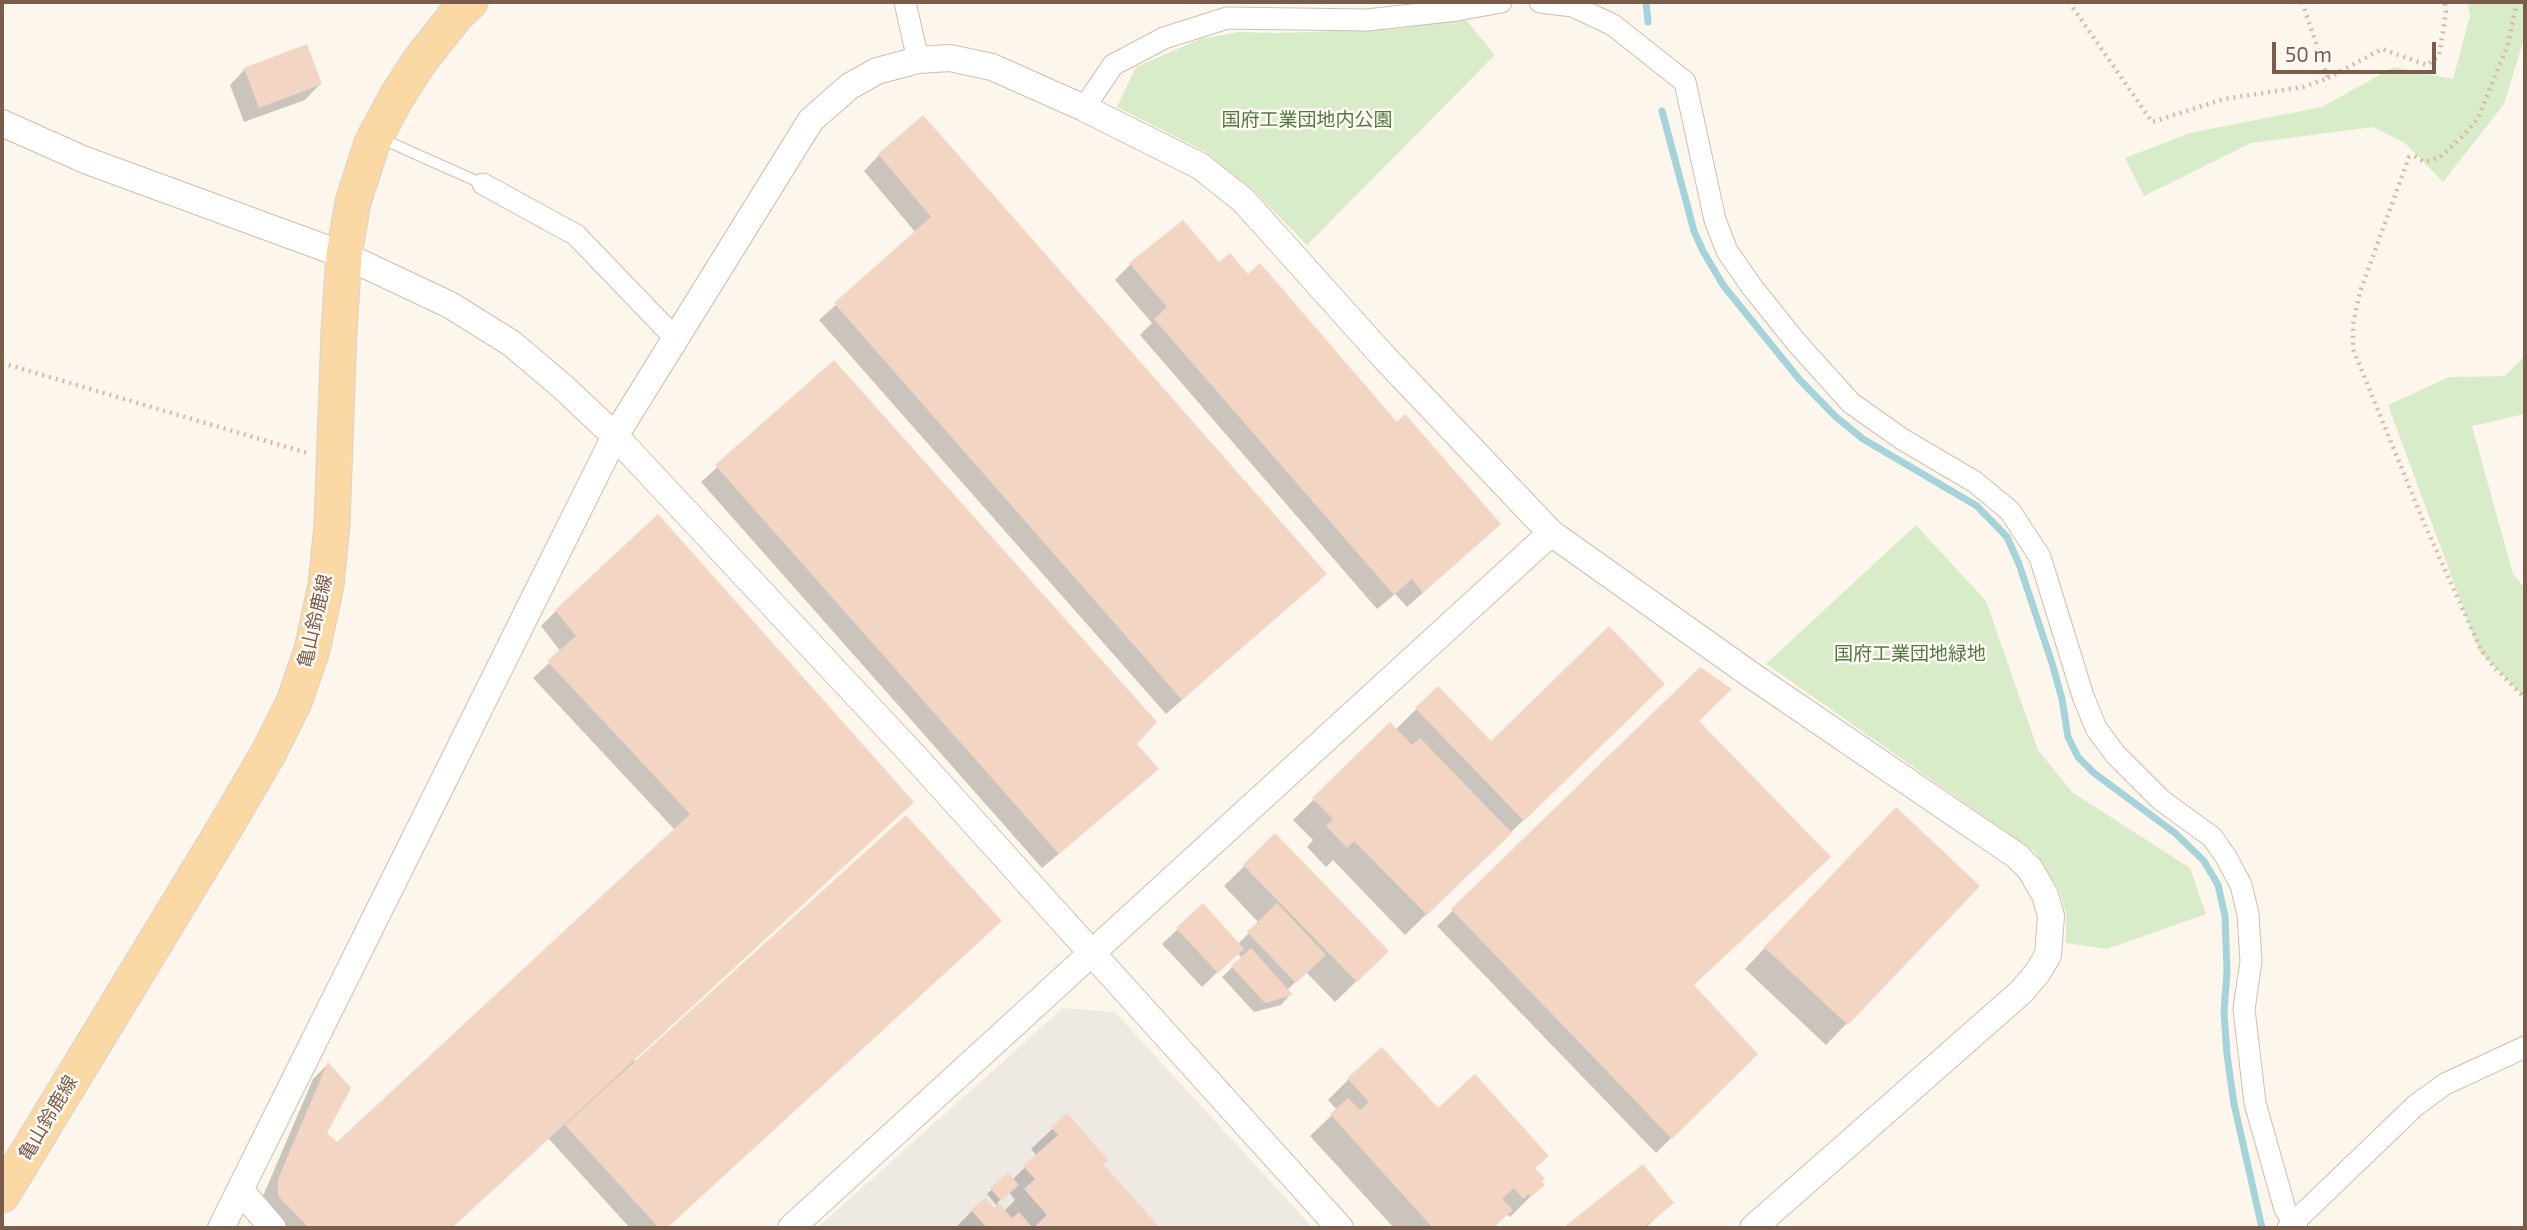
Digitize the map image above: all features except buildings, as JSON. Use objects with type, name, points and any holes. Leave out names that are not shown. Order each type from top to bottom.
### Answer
[{"type":"main road","name":"亀山鈴鹿線","points":[[2,1195],[227,824],[269,752],[294,702],[312,650],[326,585],[332,525],[344,254],[353,202],[376,136],[396,98],[419,62],[456,15],[470,2]]},
{"type":"street","points":[[905,2],[916,49]]},
{"type":"street","points":[[1084,108],[1113,65],[1164,38],[1227,18],[1367,20],[1501,2]]},
{"type":"street","points":[[1540,2],[1573,6],[1613,25],[1685,82],[1715,220],[1727,251],[1752,287],[1796,342],[1851,402],[1902,439],[1975,482],[2010,510],[2023,528],[2043,567],[2083,696],[2096,728],[2115,754],[2161,800],[2212,837],[2241,885],[2249,926],[2251,961],[2244,1009],[2255,1103],[2293,1226],[2416,1105],[2445,1084],[2525,1047]]},
{"type":"street","points":[[221,1228],[615,436],[811,120],[850,86],[916,49],[992,66],[1084,108],[1199,166],[1243,200],[1383,356],[1551,533],[1754,677],[2017,856],[2030,869],[2045,895],[2050,916],[2048,955],[2039,972],[2021,992],[1753,1228]]},
{"type":"street","points":[[2,123],[85,160],[344,254],[450,305],[511,344],[563,387],[615,436],[915,757],[1340,1228]]},
{"type":"street","points":[[483,184],[576,235],[676,339]]},
{"type":"street","points":[[791,1228],[1551,533]]},
{"type":"street","points":[[240,1191],[273,1228]]},
{"type":"lane","points":[[376,136],[483,184]]},
{"type":"path","points":[[2070,2],[2152,122],[2224,99],[2303,87],[2328,78],[2382,49],[2427,65],[2439,56],[2445,2]]},
{"type":"path","points":[[2302,2],[2328,78]]},
{"type":"path","points":[[2517,2],[2508,44],[2478,118],[2440,157],[2425,162],[2414,156],[2409,157],[2360,292],[2353,324],[2353,349],[2424,523],[2481,650],[2525,698]]},
{"type":"path","points":[[2,363],[335,461]]},
{"type":"shaded area","points":[[1063,1008],[1115,1012],[1313,1228],[817,1228]]},
{"type":"green space","points":[[2467,2],[2525,2],[2525,36],[2504,104],[2443,182],[2405,143],[2373,127],[2251,143],[2144,196],[2125,158],[2190,133],[2322,107],[2394,67],[2453,79],[2470,16]]},
{"type":"green space","name":"国府工業団地内公園","points":[[1465,19],[1495,55],[1307,245],[1251,188],[1204,151],[1117,107],[1136,67],[1200,39],[1239,32],[1395,29]]},
{"type":"green space","points":[[2525,356],[2525,414],[2472,426],[2513,574],[2525,588],[2525,698],[2479,651],[2388,405],[2449,377],[2505,376]]},
{"type":"green space","name":"国府工業団地緑地","points":[[1916,525],[1986,601],[2038,750],[2072,792],[2190,868],[2206,914],[2107,949],[2066,943],[2066,914],[2059,890],[2035,852],[1766,664]]},
{"type":"waterway","points":[[1646,2],[1648,22]]},
{"type":"waterway","points":[[1662,111],[1694,231],[1723,285],[1799,379],[1836,417],[1863,439],[1977,506],[2007,537],[2019,564],[2052,663],[2062,699],[2068,737],[2078,757],[2094,773],[2175,833],[2204,861],[2218,885],[2225,916],[2227,971],[2224,1012],[2227,1055],[2234,1104],[2262,1228]]}]
